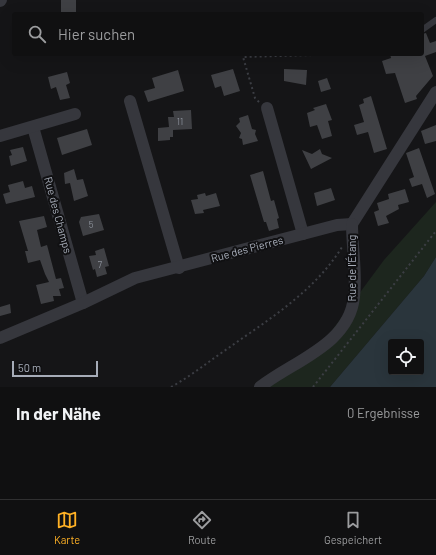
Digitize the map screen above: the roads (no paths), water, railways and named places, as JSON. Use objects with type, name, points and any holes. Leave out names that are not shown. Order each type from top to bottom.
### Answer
[{"type":"street","points":[[352,224],[436,92]]},
{"type":"street","points":[[130,101],[179,268]]},
{"type":"street","points":[[267,108],[303,234]]},
{"type":"street","points":[[0,136],[75,114]]},
{"type":"street","name":"Rue des Champs","points":[[33,127],[83,303]]},
{"type":"street","name":"Rue des Pierres","points":[[0,338],[83,303],[135,278],[179,268],[336,225],[352,224]]},
{"type":"street","name":"Rue de l'Étang","points":[[260,387],[328,344],[350,316],[354,297],[352,224]]},
{"type":"lane","points":[[424,29],[436,20]]}]
